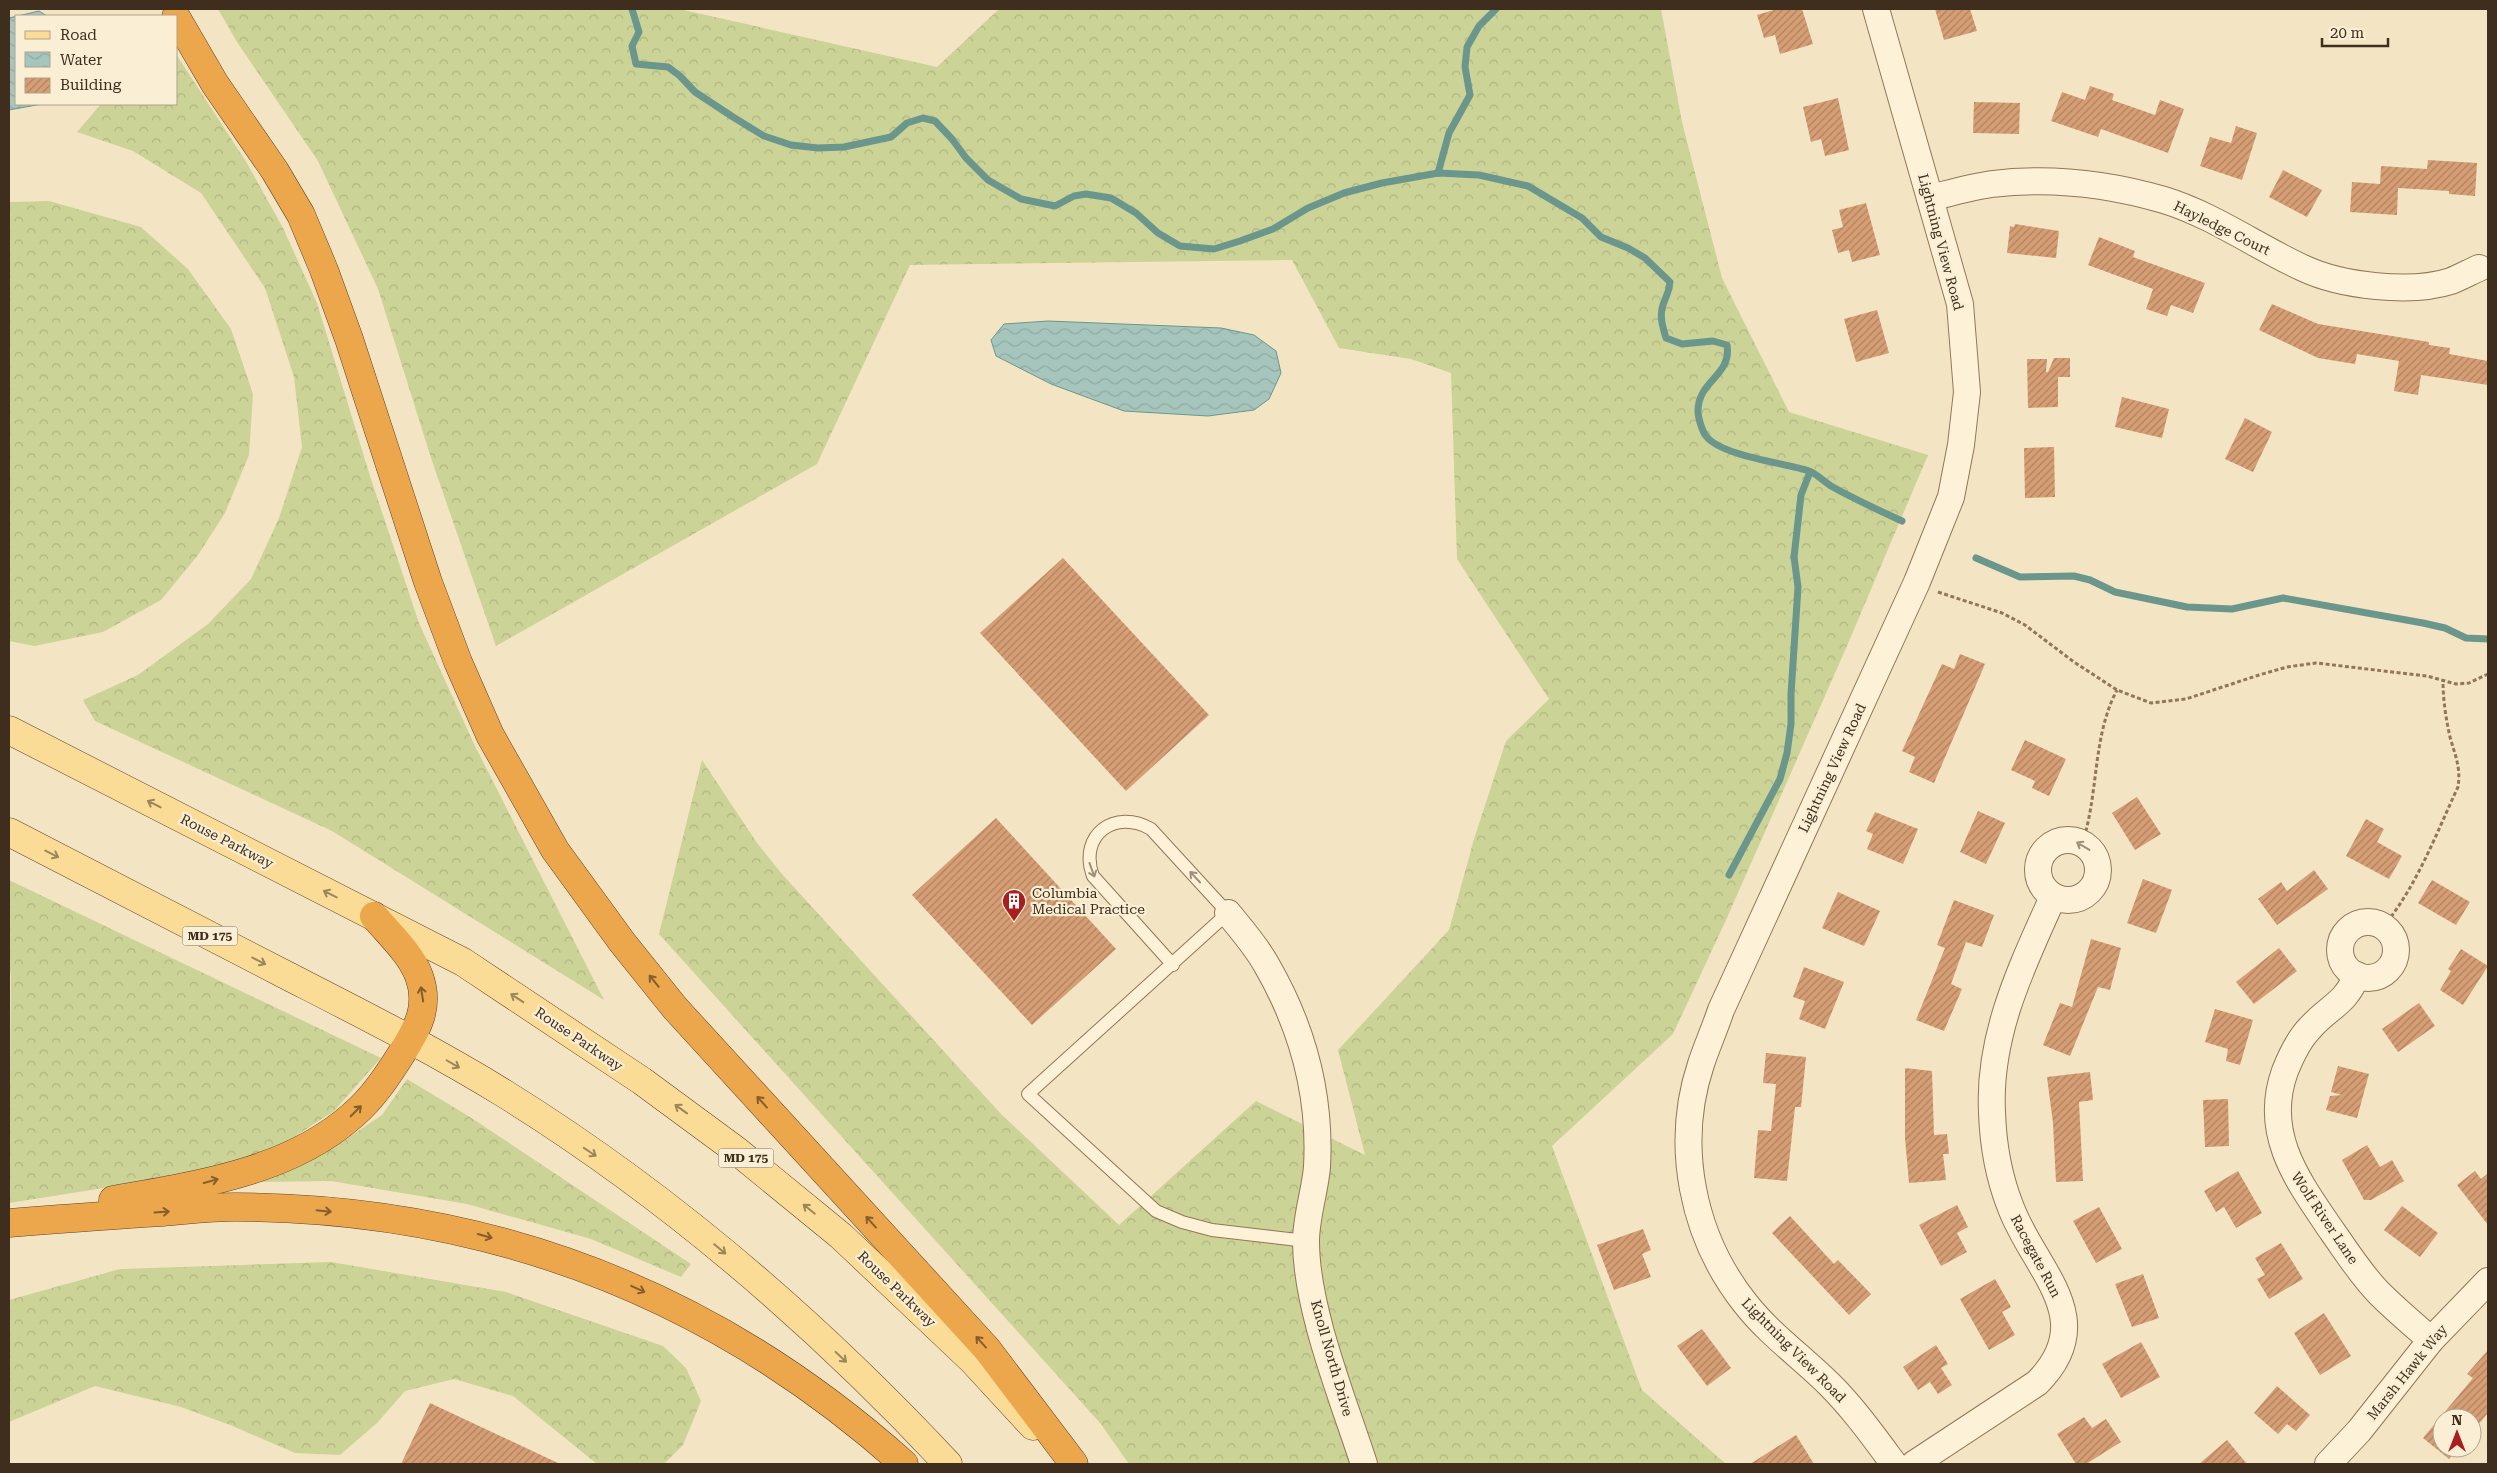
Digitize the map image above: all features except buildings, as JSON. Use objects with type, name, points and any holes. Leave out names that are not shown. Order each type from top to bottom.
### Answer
[{"type":"highway","points":[[178,19],[215,84],[275,171],[301,215],[350,339],[428,582],[458,662],[490,735],[555,850],[622,942],[676,1008],[987,1349],[1074,1464]]},
{"type":"highway","points":[[9,1222],[202,1183],[259,1168],[310,1145],[353,1116],[385,1080],[411,1039],[425,1009],[419,976],[408,957],[374,916]]},
{"type":"highway","points":[[9,1222],[233,1207],[313,1210],[390,1218],[472,1233],[550,1255],[617,1279],[675,1306],[740,1342],[808,1386],[863,1428],[904,1464]]},
{"type":"main road","name":"Rouse Parkway","points":[[9,730],[464,962],[642,1081],[737,1151],[855,1249],[972,1360],[1068,1464]]},
{"type":"main road","name":"MD 175","points":[[9,832],[411,1039],[506,1095],[600,1158],[687,1221],[790,1308],[902,1415],[948,1464]]},
{"type":"street","name":"Lightning View Road","points":[[1876,9],[1960,304],[1967,392],[1961,445],[1951,497],[1917,582],[1721,1010],[1700,1065],[1691,1109],[1687,1150],[1693,1192],[1700,1216],[1724,1275],[1746,1305],[1830,1385],[1864,1423],[1894,1464]]},
{"type":"street","name":"Hayledge Court","points":[[1930,198],[1992,184],[2042,182],[2094,185],[2133,192],[2167,201],[2209,219],[2305,269],[2334,278],[2369,285],[2425,285],[2450,281],[2479,268]]},
{"type":"street","points":[[2062,841],[2082,844],[2095,857],[2098,866],[2094,885],[2089,892],[2072,900],[2053,896],[2045,890],[2040,881],[2038,866],[2044,852],[2052,845],[2062,841]]},
{"type":"street","name":"Racegate Run","points":[[1914,1464],[2037,1384],[2052,1369],[2061,1353],[2064,1332],[2063,1311],[2057,1292],[2011,1210],[2001,1178],[1994,1143],[1992,1110],[1992,1078],[2007,1005],[2015,982],[2053,896]]},
{"type":"street","name":"Knoll North Drive","points":[[1228,913],[1265,962],[1285,1000],[1302,1040],[1313,1086],[1318,1129],[1317,1168],[1306,1241],[1319,1323],[1364,1464]]},
{"type":"street","points":[[2375,923],[2383,927],[2394,941],[2396,950],[2390,967],[2374,977],[2357,975],[2349,970],[2340,954],[2344,936],[2357,924],[2375,923]]},
{"type":"street","name":"Wolf River Lane","points":[[2357,975],[2350,991],[2310,1028],[2295,1049],[2285,1071],[2279,1099],[2279,1127],[2286,1156],[2297,1180],[2356,1266],[2380,1294],[2431,1340]]},
{"type":"street","name":"Marsh Hawk Way","points":[[2328,1464],[2359,1432],[2431,1340],[2488,1281]]},
{"type":"lane","points":[[1172,965],[1093,876],[1088,858],[1090,848],[1100,831],[1109,824],[1128,821],[1139,822],[1151,830],[1228,913],[1172,965],[1028,1094],[1156,1211],[1182,1222],[1212,1230],[1306,1241]]},
{"type":"path","points":[[1917,582],[1942,594],[2002,613],[2025,625],[2074,662],[2117,690],[2151,703],[2168,703],[2186,699],[2278,669],[2316,663],[2427,676],[2443,682],[2456,684],[2469,683],[2488,674]]},
{"type":"path","points":[[2383,927],[2397,910],[2426,856],[2458,787],[2460,774],[2458,759],[2450,738],[2443,698],[2443,682]]},
{"type":"path","points":[[2082,844],[2089,825],[2107,708],[2117,690]]},
{"type":"green space","points":[[218,9],[679,9],[937,67],[999,9],[1661,9],[1682,122],[1722,278],[1789,412],[1928,455],[1847,646],[1726,920],[1673,1034],[1552,1146],[1642,1390],[1726,1464],[1129,1464],[1100,1423],[659,934],[702,760],[757,843],[782,874],[1001,1114],[1119,1225],[1256,1101],[1365,1155],[1338,1050],[1449,930],[1474,839],[1506,741],[1549,699],[1457,559],[1451,373],[1411,359],[1339,348],[1292,260],[910,265],[817,464],[496,646],[432,461],[378,289],[318,161],[237,42]]},
{"type":"green space","points":[[178,57],[247,163],[283,228],[317,303],[370,476],[419,623],[474,744],[604,1000],[332,831],[95,721],[83,700],[138,675],[208,624],[251,579],[279,518],[302,447],[294,377],[265,288],[201,193],[133,151],[77,132],[100,105],[178,105]]},
{"type":"green space","points":[[49,201],[141,227],[188,269],[231,329],[253,394],[249,455],[225,513],[198,555],[161,600],[103,632],[34,646],[9,641],[9,202]]},
{"type":"green space","points":[[9,880],[381,1058],[334,1111],[271,1152],[167,1178],[9,1203],[11,976],[9,963]]},
{"type":"green space","points":[[407,1079],[470,1117],[691,1264],[681,1277],[591,1239],[467,1204],[331,1181],[261,1182],[333,1148],[382,1115]]},
{"type":"green space","points":[[331,1262],[506,1292],[663,1346],[686,1368],[701,1401],[683,1445],[664,1464],[597,1464],[513,1396],[454,1379],[405,1391],[377,1423],[340,1455],[295,1453],[230,1425],[181,1407],[95,1386],[9,1422],[9,1300],[120,1269]]},
{"type":"water","points":[[39,11],[45,15],[22,15]]},
{"type":"water","points":[[15,16],[15,105],[36,105],[9,110],[9,18]]},
{"type":"water","points":[[1048,321],[1221,328],[1254,335],[1276,351],[1281,373],[1269,399],[1254,410],[1208,416],[1124,411],[1051,384],[996,356],[991,340],[1004,324]]},
{"type":"waterway","points":[[632,9],[639,32],[632,46],[636,64],[668,67],[680,76],[695,92],[764,136],[791,145],[818,148],[844,147],[891,137],[907,123],[923,118],[935,121],[966,158],[988,180],[1021,199],[1055,206],[1074,196],[1086,194],[1111,198],[1136,213],[1158,233],[1180,246],[1214,249],[1273,229],[1308,208],[1344,193],[1382,183],[1438,173],[1479,175],[1528,186],[1582,218],[1601,237],[1628,248],[1645,258],[1670,282],[1661,313],[1666,338],[1682,344],[1713,341],[1727,345],[1725,364],[1703,392],[1699,401],[1699,417],[1706,436],[1714,443],[1739,454],[1809,471],[1840,491],[1902,521]]},
{"type":"waterway","points":[[1438,173],[1449,133],[1470,95],[1465,67],[1467,47],[1479,26],[1496,9]]},
{"type":"waterway","points":[[1729,875],[1780,779],[1787,753],[1791,724],[1791,694],[1798,587],[1794,557],[1801,495],[1810,472]]},
{"type":"waterway","points":[[1976,558],[2020,577],[2074,576],[2090,580],[2115,592],[2187,607],[2232,609],[2283,598],[2423,623],[2445,628],[2466,638],[2488,639]]},
{"type":"place","name":"Columbia Medical Practice","points":[[1014,922]]}]
